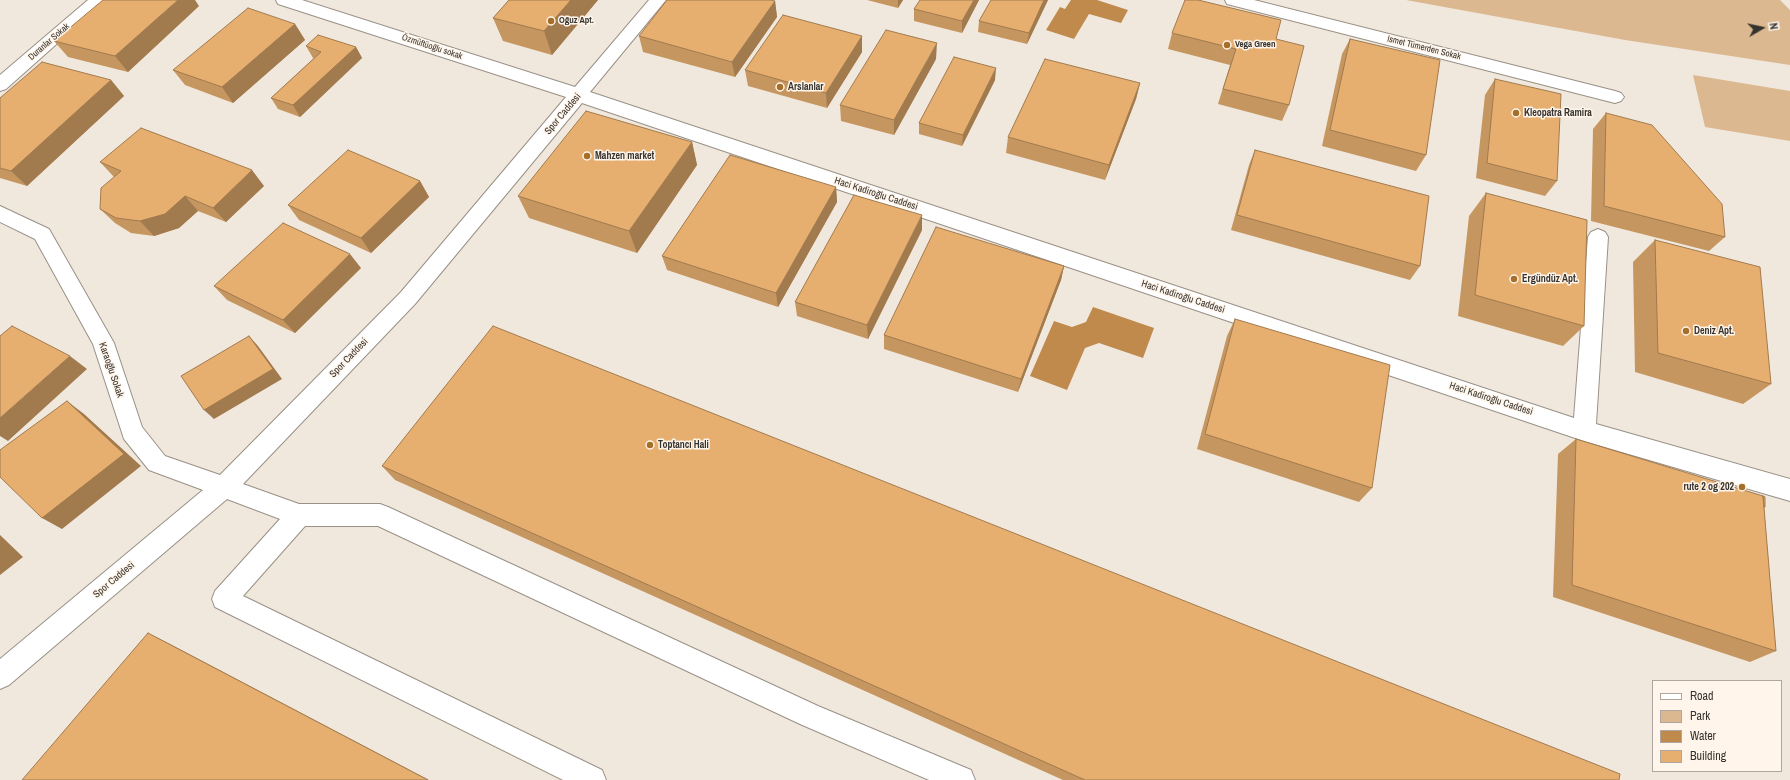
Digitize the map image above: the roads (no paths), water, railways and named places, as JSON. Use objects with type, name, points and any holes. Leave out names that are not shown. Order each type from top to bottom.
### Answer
[{"type":"street","name":"Duranlar Sokak","points":[[0,85],[98,0]]},
{"type":"street","name":"Özmüftüoğlu sokak","points":[[284,0],[579,95]]},
{"type":"street","name":"Spor Caddesi","points":[[0,676],[223,488],[408,298],[658,0]]},
{"type":"street","name":"Ismet Tümerden Sokak","points":[[1233,0],[1615,96]]},
{"type":"street","name":"Haci Kadiroğlu Caddesi","points":[[579,95],[1584,431],[1790,490]]},
{"type":"street","name":"Karaoğlu Sokak","points":[[0,213],[42,234],[103,343],[132,432],[157,463],[299,516]]},
{"type":"street","points":[[1584,431],[1598,237]]},
{"type":"street","points":[[592,780],[224,599],[299,516],[380,514],[809,715],[961,780]]},
{"type":"water","points":[[1071,0],[1097,0],[1128,10],[1121,23],[1089,14],[1074,39],[1046,30],[1060,7],[1065,9]]},
{"type":"water","points":[[1093,307],[1154,328],[1143,358],[1099,343],[1085,348],[1067,390],[1030,376],[1054,321],[1072,327],[1086,322]]},
{"type":"place","name":"Oğuz Apt.","points":[[551,21]]},
{"type":"place","name":"Vega Green","points":[[1227,45]]},
{"type":"place","name":"Arslanlar","points":[[780,87]]},
{"type":"place","name":"Kleopatra Ramira","points":[[1516,113]]},
{"type":"place","name":"Mahzen market","points":[[587,156]]},
{"type":"place","name":"Ergündüz Apt.","points":[[1514,279]]},
{"type":"place","name":"Deniz Apt.","points":[[1686,331]]},
{"type":"place","name":"Toptancı Hali","points":[[650,445]]},
{"type":"place","name":"rute 2 og 202","points":[[1742,487]]}]
